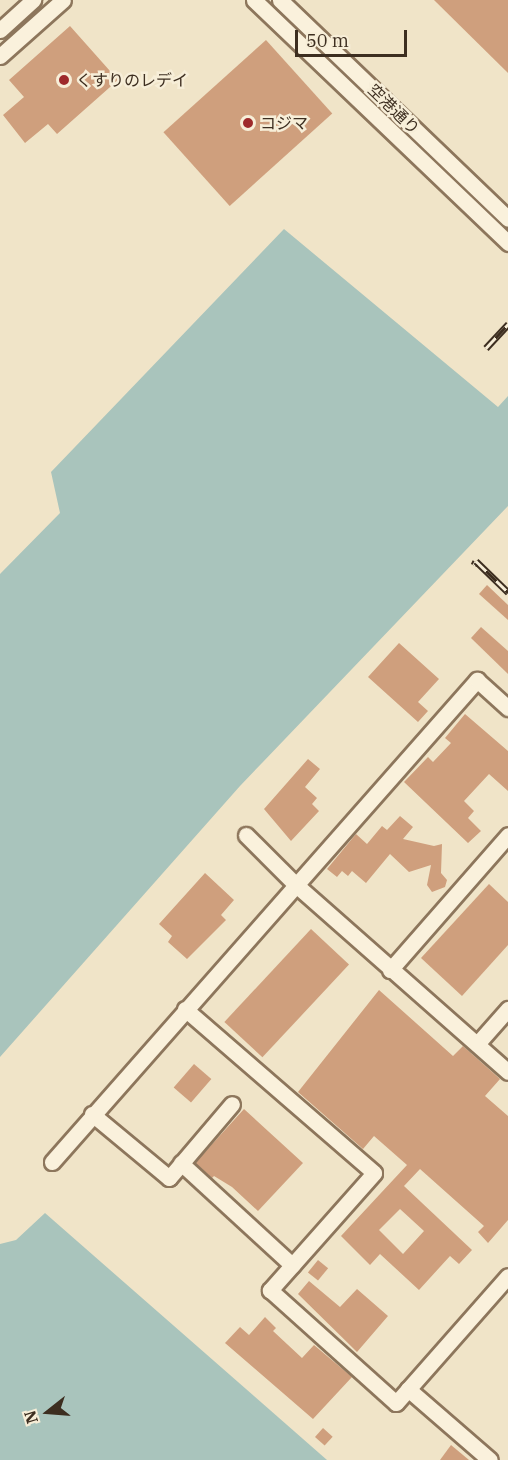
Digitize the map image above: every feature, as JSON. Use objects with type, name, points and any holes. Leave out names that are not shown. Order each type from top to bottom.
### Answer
[{"type":"street","points":[[0,56],[63,0]]},
{"type":"street","name":"空港通り","points":[[255,0],[508,243]]},
{"type":"street","points":[[280,0],[508,219]]},
{"type":"street","points":[[0,30],[25,3]]},
{"type":"street","points":[[52,1162],[477,680],[508,708]]},
{"type":"street","points":[[390,970],[508,834]]},
{"type":"street","points":[[246,835],[295,884],[390,970],[508,1072]]},
{"type":"street","points":[[185,1009],[374,1173],[270,1290],[396,1403],[506,1283]]},
{"type":"street","points":[[477,1044],[508,1009]]},
{"type":"street","points":[[92,1114],[169,1178],[232,1104]]},
{"type":"street","points":[[181,1163],[292,1265]]},
{"type":"street","points":[[408,1389],[490,1460]]},
{"type":"water","points":[[284,229],[498,407],[508,396],[508,506],[240,786],[0,1057],[0,574],[60,513],[51,472]]},
{"type":"water","points":[[45,1213],[327,1460],[0,1460],[0,1244],[16,1240]]},
{"type":"building","points":[[434,0],[508,0],[508,73]]},
{"type":"building","name":"くすりのレデイ","points":[[70,26],[118,80],[57,134],[48,124],[25,143],[3,115],[24,97],[9,80]]},
{"type":"building","name":"コジマ","points":[[266,40],[332,114],[230,206],[163,132]]},
{"type":"building","points":[[487,585],[508,605],[508,620],[479,594]]},
{"type":"building","points":[[481,627],[508,651],[508,674],[471,638]]},
{"type":"building","points":[[399,643],[439,679],[418,702],[428,711],[418,722],[368,677]]},
{"type":"building","points":[[465,714],[508,751],[508,791],[489,774],[464,801],[474,811],[468,818],[481,831],[468,843],[404,782],[428,757],[433,762],[451,743],[445,738]]},
{"type":"building","points":[[308,759],[320,769],[305,787],[317,798],[312,804],[319,811],[291,841],[264,809]]},
{"type":"building","points":[[400,816],[413,827],[403,839],[434,846],[442,844],[441,873],[447,880],[445,887],[432,892],[427,885],[431,865],[409,872],[390,854],[366,883],[352,871],[348,876],[342,871],[337,877],[327,869],[356,834],[367,844],[382,826],[387,830]]},
{"type":"building","points":[[205,873],[234,900],[221,915],[226,920],[187,959],[168,942],[172,936],[159,924]]},
{"type":"building","points":[[489,884],[508,902],[508,945],[462,996],[421,958]]},
{"type":"building","points":[[311,929],[349,964],[262,1057],[224,1022]]},
{"type":"building","points":[[379,990],[453,1056],[463,1046],[500,1079],[485,1096],[508,1116],[508,1220],[488,1243],[478,1232],[484,1226],[420,1169],[404,1186],[472,1250],[459,1264],[450,1256],[419,1290],[380,1254],[370,1265],[341,1236],[407,1165],[374,1136],[363,1149],[298,1092]],"holes":[[[400,1209],[424,1231],[403,1254],[379,1230]]]},
{"type":"building","points":[[194,1064],[211,1079],[191,1102],[174,1087]]},
{"type":"building","points":[[244,1109],[303,1163],[258,1211],[232,1187],[214,1176],[212,1178],[195,1163]]},
{"type":"building","points":[[318,1260],[328,1268],[318,1281],[308,1272]]},
{"type":"building","points":[[309,1281],[340,1307],[357,1289],[388,1316],[357,1352],[298,1294]]},
{"type":"building","points":[[265,1317],[276,1328],[273,1331],[302,1358],[314,1345],[352,1377],[313,1419],[225,1343],[240,1327],[249,1335]]},
{"type":"building","points":[[323,1428],[333,1437],[325,1446],[315,1437]]},
{"type":"building","points":[[451,1445],[469,1460],[440,1460]]},
{"type":"railway","points":[[486,348],[508,324]]},
{"type":"railway","points":[[474,565],[476,561],[508,592]]},
{"type":"place","name":"くすりのレデイ","points":[[64,80]]},
{"type":"place","name":"コジマ","points":[[248,123]]}]
